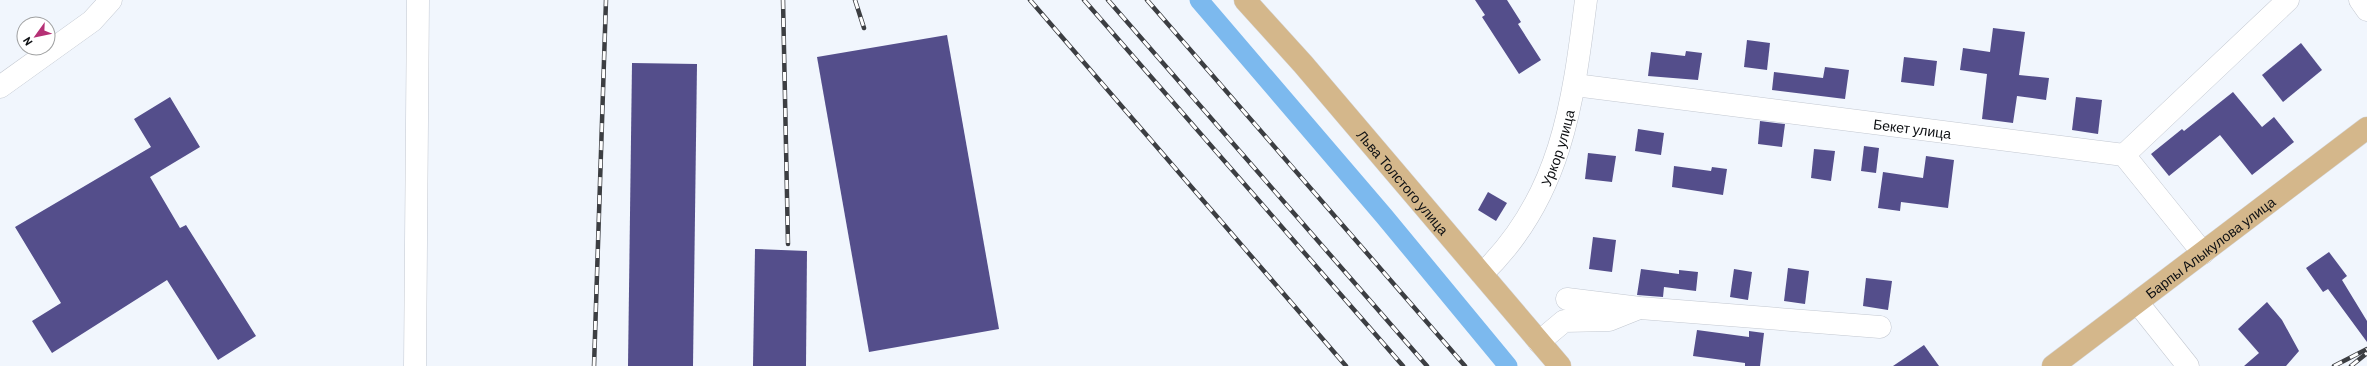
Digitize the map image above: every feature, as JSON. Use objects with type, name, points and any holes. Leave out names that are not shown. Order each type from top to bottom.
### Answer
[{"type":"main road","name":"Льва Толстого улица","points":[[1245,0],[1303,64],[1560,366]]},
{"type":"main road","name":"Барпы Алыкулова улица","points":[[2053,366],[2367,128]]},
{"type":"street","points":[[0,87],[92,21],[111,0]]},
{"type":"street","points":[[414,366],[418,0]]},
{"type":"street","name":"Уркор улица","points":[[1482,274],[1504,253],[1525,222],[1549,177],[1561,143],[1575,85],[1586,0]]},
{"type":"street","points":[[2203,253],[2124,155],[2288,0]]},
{"type":"street","points":[[2360,0],[2367,10]]},
{"type":"street","name":"Бекет улица","points":[[1575,85],[2124,155]]},
{"type":"street","points":[[1567,299],[1640,308],[1880,327]]},
{"type":"street","points":[[2137,302],[2188,366]]},
{"type":"street","points":[[1539,342],[1564,321],[1609,320],[1640,308]]},
{"type":"building","points":[[1475,0],[1507,0],[1521,22],[1518,24],[1541,60],[1519,74],[1482,17],[1485,15]]},
{"type":"building","points":[[1993,28],[2025,32],[2019,75],[2049,78],[2046,100],[2017,96],[2013,123],[1982,119],[1987,74],[1960,70],[1963,48],[1990,52]]},
{"type":"building","points":[[947,35],[999,329],[869,352],[817,57]]},
{"type":"building","points":[[1747,40],[1770,43],[1767,70],[1744,67]]},
{"type":"building","points":[[2301,43],[2322,70],[2283,102],[2262,75]]},
{"type":"building","points":[[1686,51],[1702,53],[1698,80],[1648,76],[1651,52],[1685,56]]},
{"type":"building","points":[[1904,57],[1937,61],[1934,86],[1901,82]]},
{"type":"building","points":[[632,63],[697,64],[693,366],[628,366]]},
{"type":"building","points":[[1825,67],[1849,70],[1845,99],[1772,90],[1774,72],[1823,78]]},
{"type":"building","points":[[2233,92],[2262,127],[2274,117],[2294,142],[2252,175],[2220,135],[2169,176],[2151,154],[2182,129],[2184,131]]},
{"type":"building","points":[[170,97],[200,147],[150,177],[180,228],[186,225],[256,336],[218,360],[167,280],[52,353],[32,321],[61,303],[15,227],[151,147],[134,119]]},
{"type":"building","points":[[2076,97],[2102,100],[2098,134],[2072,130]]},
{"type":"building","points":[[1760,121],[1785,124],[1782,147],[1758,144]]},
{"type":"building","points":[[1638,129],[1664,133],[1661,155],[1635,151]]},
{"type":"building","points":[[1864,146],[1879,148],[1876,173],[1861,171]]},
{"type":"building","points":[[1814,149],[1835,151],[1831,181],[1811,178]]},
{"type":"building","points":[[1588,153],[1616,156],[1612,182],[1585,179]]},
{"type":"building","points":[[1926,156],[1954,160],[1948,208],[1901,202],[1900,211],[1878,208],[1883,172],[1923,178]]},
{"type":"building","points":[[1674,166],[1711,171],[1712,167],[1727,169],[1723,195],[1672,187]]},
{"type":"building","points":[[1488,192],[1507,203],[1496,221],[1478,210]]},
{"type":"building","points":[[1593,237],[1616,240],[1612,272],[1589,269]]},
{"type":"building","points":[[755,249],[807,251],[806,366],[753,366]]},
{"type":"building","points":[[2329,252],[2347,276],[2342,280],[2367,321],[2367,342],[2328,289],[2323,292],[2306,268]]},
{"type":"building","points":[[1788,268],[1809,271],[1805,304],[1784,301]]},
{"type":"building","points":[[1641,269],[1679,274],[1679,270],[1698,272],[1696,291],[1664,287],[1663,297],[1637,295]]},
{"type":"building","points":[[1734,269],[1752,272],[1748,300],[1730,297]]},
{"type":"building","points":[[1866,278],[1892,281],[1888,310],[1863,306]]},
{"type":"building","points":[[2267,302],[2282,320],[2299,351],[2286,366],[2244,366],[2259,353],[2238,329]]},
{"type":"building","points":[[1697,330],[1749,337],[1749,331],[1764,333],[1760,366],[1745,366],[1745,363],[1693,356]]},
{"type":"building","points":[[1924,345],[1939,366],[1893,366]]},
{"type":"waterway","points":[[1199,0],[1384,216],[1508,366]]},
{"type":"railway","points":[[594,366],[606,0]]},
{"type":"railway","points":[[783,0],[788,244]]},
{"type":"railway","points":[[855,0],[864,28]]},
{"type":"railway","points":[[1030,0],[1346,366]]},
{"type":"railway","points":[[1084,0],[1403,366]]},
{"type":"railway","points":[[1108,0],[1427,366]]},
{"type":"railway","points":[[1147,0],[1465,366]]},
{"type":"railway","points":[[2334,366],[2367,349]]},
{"type":"railway","points":[[2351,366],[2367,353]]}]
